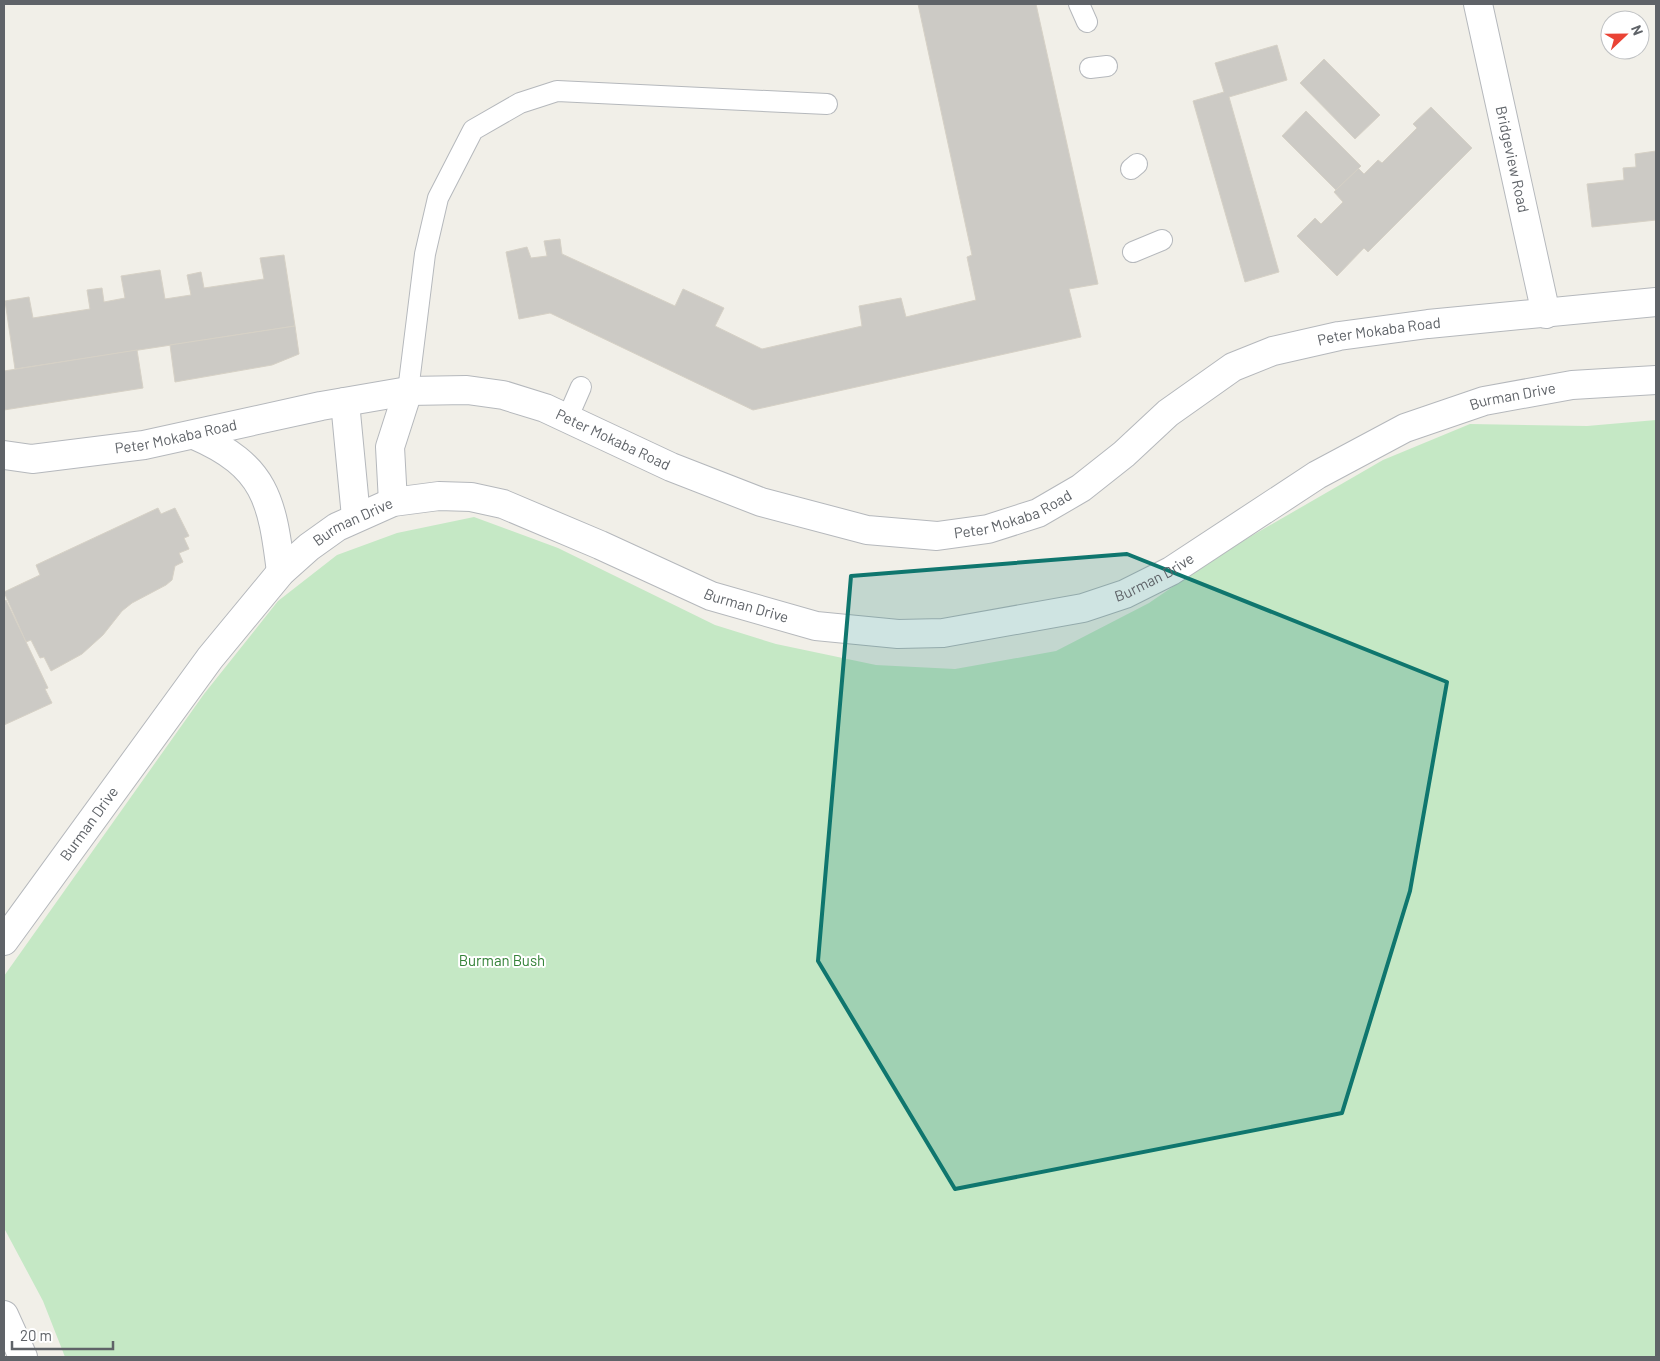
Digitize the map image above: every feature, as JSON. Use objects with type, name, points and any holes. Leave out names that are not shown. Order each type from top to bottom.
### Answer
[{"type":"street","name":"Bridgeview Road","points":[[1478,4],[1546,314]]},
{"type":"street","name":"Peter Mokaba Road","points":[[4,455],[32,459],[144,446],[345,402],[408,391],[467,390],[503,395],[545,408],[671,467],[761,502],[867,530],[937,536],[988,529],[1038,513],[1081,488],[1124,454],[1168,413],[1233,367],[1273,351],[1339,336],[1428,324],[1656,302]]},
{"type":"street","name":"Burman Drive","points":[[4,941],[210,658],[281,572],[309,547],[356,517],[393,502],[447,496],[471,497],[503,504],[600,545],[710,596],[816,626],[898,634],[943,633],[1083,608],[1125,594],[1171,571],[1317,475],[1405,428],[1484,401],[1572,385],[1656,380]]},
{"type":"street","points":[[393,502],[390,448],[408,391]]},
{"type":"street","points":[[345,402],[356,517]]},
{"type":"street","points":[[194,435],[224,449],[242,462],[262,487],[274,519],[281,572]]},
{"type":"street","points":[[4,1315],[23,1357]]},
{"type":"lane","points":[[408,391],[425,254],[438,198],[474,130],[520,103],[556,92],[827,104]]},
{"type":"lane","points":[[1133,252],[1162,240]]},
{"type":"lane","points":[[567,419],[581,387]]},
{"type":"highlighted area","points":[[1127,554],[1447,682],[1410,891],[1342,1113],[955,1189],[818,961],[851,576]]},
{"type":"green space","name":"Burman Bush","points":[[1656,420],[1656,1357],[65,1357],[43,1301],[4,1228],[4,976],[204,694],[278,601],[337,555],[397,533],[474,517],[558,548],[715,625],[776,644],[876,665],[955,669],[1056,651],[1149,603],[1222,553],[1383,460],[1470,424],[1587,426]]},
{"type":"building","points":[[918,4],[1036,4],[1098,284],[1069,289],[1081,337],[753,410],[550,313],[519,319],[506,252],[527,247],[531,258],[547,256],[544,241],[560,239],[562,254],[675,306],[683,289],[724,308],[715,326],[762,349],[862,326],[859,306],[901,298],[906,317],[976,300],[967,257],[972,255]]},
{"type":"building","points":[[1277,45],[1287,80],[1229,97],[1279,272],[1245,282],[1193,101],[1224,92],[1215,63]]},
{"type":"building","points":[[1324,59],[1380,115],[1355,139],[1300,83]]},
{"type":"building","points":[[1431,107],[1472,148],[1368,252],[1364,248],[1337,276],[1297,236],[1315,218],[1321,224],[1343,202],[1334,192],[1358,168],[1364,174],[1378,160],[1382,163],[1417,128],[1413,124]]},
{"type":"building","points":[[1306,111],[1361,166],[1336,190],[1282,136]]},
{"type":"building","points":[[1656,151],[1656,220],[1592,227],[1587,184],[1624,180],[1623,168],[1636,167],[1635,154]]},
{"type":"building","points":[[284,255],[295,326],[15,369],[5,301],[29,297],[33,318],[90,309],[87,290],[102,288],[104,302],[125,298],[121,276],[160,270],[165,299],[191,295],[187,275],[201,272],[204,288],[264,279],[260,258]]},
{"type":"building","points":[[295,326],[299,354],[272,365],[175,382],[170,345]]},
{"type":"building","points":[[137,350],[143,388],[4,410],[4,371]]},
{"type":"building","points":[[158,508],[161,514],[175,508],[189,536],[184,538],[189,549],[179,553],[183,562],[175,566],[172,580],[132,603],[122,611],[103,635],[82,654],[51,671],[44,657],[40,658],[31,640],[26,642],[4,592],[40,575],[36,565]]},
{"type":"building","points":[[6,600],[48,688],[45,689],[52,703],[4,725],[4,602]]}]
